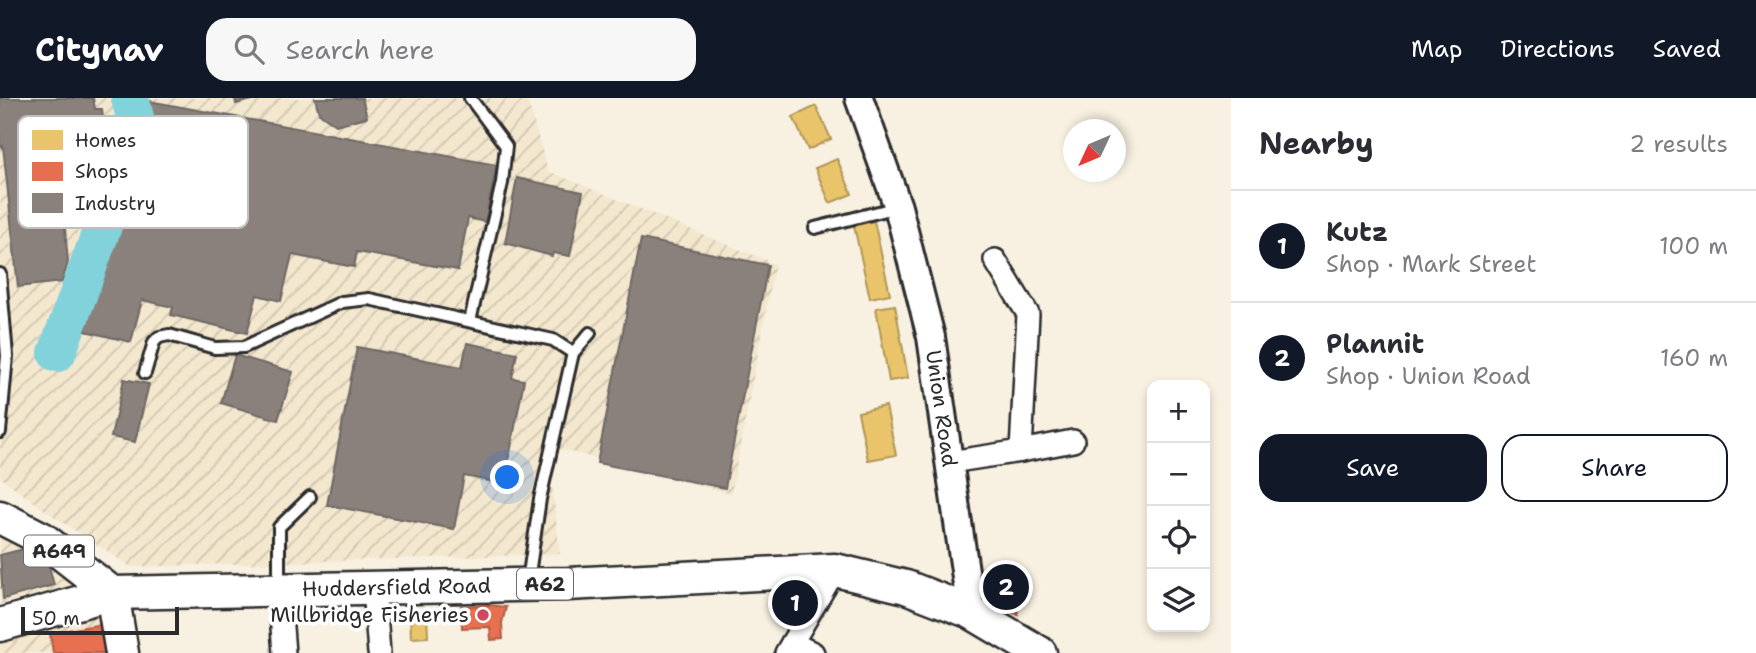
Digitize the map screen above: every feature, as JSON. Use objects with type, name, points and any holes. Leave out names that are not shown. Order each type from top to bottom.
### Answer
[{"type":"main road","name":"A649","points":[[0,517],[43,539],[112,593]]},
{"type":"main road","name":"Huddersfield Road","points":[[112,593],[527,584],[835,570],[906,587],[971,611],[1040,653]]},
{"type":"main road","name":"A62","points":[[0,625],[112,593]]},
{"type":"main road","points":[[112,593],[122,653]]},
{"type":"street","name":"Union Road","points":[[859,98],[898,207],[932,337],[971,611]]},
{"type":"street","points":[[995,260],[1028,314],[1021,452]]},
{"type":"street","points":[[950,462],[1073,441]]},
{"type":"street","points":[[813,653],[789,648],[835,570]]},
{"type":"street","points":[[374,588],[379,653]]},
{"type":"street","points":[[279,589],[284,653]]},
{"type":"lane","points":[[470,98],[506,146],[502,183],[470,321]]},
{"type":"lane","points":[[814,228],[898,207]]},
{"type":"lane","points":[[0,274],[7,356],[0,432]]},
{"type":"lane","points":[[145,373],[154,342],[159,337],[169,335],[215,348],[244,347],[342,302],[369,299],[553,340],[573,353]]},
{"type":"lane","points":[[527,584],[540,499],[573,353],[590,333]]},
{"type":"lane","points":[[279,589],[279,527],[310,497]]},
{"type":"shaded area","points":[[0,98],[527,98],[548,171],[775,264],[731,494],[559,449],[552,486],[560,554],[131,567],[50,514],[0,477]]},
{"type":"shaded area","points":[[0,523],[84,577],[65,588],[0,604]]},
{"type":"shaded area","points":[[101,615],[107,653],[0,653],[0,640]]},
{"type":"building: Homes","points":[[816,106],[831,139],[808,150],[793,117]]},
{"type":"building: Homes","points":[[837,159],[852,194],[830,203],[815,168]]},
{"type":"building: Homes","points":[[874,221],[890,294],[870,298],[854,226]]},
{"type":"building: Homes","points":[[895,305],[908,378],[889,381],[876,308]]},
{"type":"building: Homes","points":[[886,406],[896,455],[868,460],[858,412]]},
{"type":"building: Homes","points":[[427,615],[428,637],[411,638],[410,616]]},
{"type":"building: Shops","points":[[1012,563],[1018,614],[1001,609],[994,565]]},
{"type":"building: Shops","name":"Millbridge Fisheries","points":[[461,606],[506,607],[502,623],[503,639],[491,640],[490,627],[462,628]]},
{"type":"building: Shops","points":[[103,624],[108,653],[53,653],[50,633]]},
{"type":"building: Industry","points":[[0,98],[93,98],[95,109],[102,109],[103,116],[18,116],[18,228],[65,228],[68,262],[62,282],[18,287],[3,146],[0,147]]},
{"type":"building: Industry","points":[[235,98],[260,98],[236,104]]},
{"type":"building: Industry","points":[[315,98],[362,98],[367,117],[336,125],[319,113]]},
{"type":"building: Industry","points":[[149,101],[231,116],[145,116]]},
{"type":"building: Industry","points":[[248,119],[497,165],[485,222],[468,218],[458,270],[357,252],[354,267],[292,255],[281,301],[257,295],[247,333],[171,315],[173,307],[142,300],[131,342],[85,331],[106,228],[248,228]]},
{"type":"building: Industry","points":[[517,178],[583,192],[570,256],[553,253],[552,256],[505,243]]},
{"type":"building: Industry","points":[[641,239],[768,265],[725,488],[597,463]]},
{"type":"building: Industry","points":[[467,343],[517,353],[512,378],[524,380],[504,484],[464,476],[454,529],[327,505],[357,347],[462,367]]},
{"type":"building: Industry","points":[[235,355],[293,372],[278,420],[221,403]]},
{"type":"building: Industry","points":[[124,379],[149,384],[135,442],[111,437]]},
{"type":"building: Industry","points":[[43,544],[54,585],[3,599],[0,555]]},
{"type":"waterway","points":[[130,98],[135,116]]},
{"type":"waterway","points":[[57,353],[102,228]]},
{"type":"place","name":"Plannit","points":[[1006,587]]},
{"type":"place","name":"Kutz","points":[[795,603]]},
{"type":"place","name":"Millbridge Fisheries","points":[[483,615]]}]
